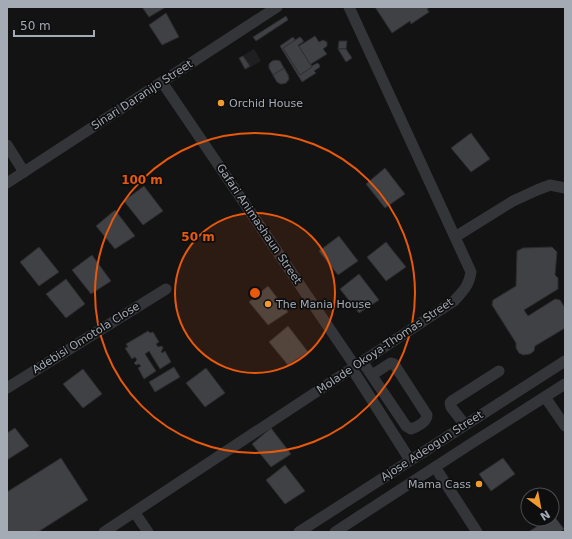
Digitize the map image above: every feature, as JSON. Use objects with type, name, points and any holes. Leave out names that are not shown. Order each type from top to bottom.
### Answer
[{"type":"street","name":"Sinari Daranijo Street","points":[[7,183],[277,7]]},
{"type":"street","name":"Molade Okoya-Thomas Street","points":[[104,532],[358,368],[454,300],[465,290],[470,280],[471,272],[349,7]]},
{"type":"street","name":"Gafari Animashaun Street","points":[[162,82],[358,368]]},
{"type":"street","points":[[7,146],[24,172]]},
{"type":"street","points":[[455,237],[513,201],[537,190],[550,185],[565,188]]},
{"type":"street","name":"Adebisi Omotola Close","points":[[7,388],[166,289]]},
{"type":"street","name":"Ajose Adeogun Street","points":[[299,532],[565,361]]},
{"type":"street","points":[[358,368],[372,375],[406,426],[411,429],[415,428],[426,420],[427,415],[394,364],[391,363],[372,375]]},
{"type":"street","points":[[358,368],[410,460]]},
{"type":"street","points":[[465,426],[450,403],[499,372]]},
{"type":"street","name":"Ajose Adeogun Street","points":[[335,532],[565,384]]},
{"type":"street","points":[[545,397],[565,426]]},
{"type":"street","points":[[435,467],[476,532]]},
{"type":"street","points":[[135,512],[148,532]]},
{"type":"shaded area","points":[[254,49],[261,61],[246,70],[239,58]]},
{"type":"building","points":[[142,7],[166,7],[149,17]]},
{"type":"building","points":[[375,7],[430,7],[427,9],[429,12],[411,24],[410,21],[392,33]]},
{"type":"building","points":[[166,13],[179,37],[162,45],[149,25]]},
{"type":"building","points":[[286,16],[288,20],[256,41],[253,37]]},
{"type":"building","points":[[315,36],[319,42],[323,40],[327,42],[327,46],[323,49],[327,54],[311,64],[312,66],[317,63],[320,67],[314,71],[316,73],[302,82],[280,46],[293,37],[295,40],[300,37],[303,42],[298,45],[299,46]]},
{"type":"building","points":[[300,37],[303,42],[298,45],[312,67],[300,75],[283,48]]},
{"type":"building","points":[[339,41],[347,41],[346,49],[338,49]]},
{"type":"building","points":[[338,49],[346,49],[352,58],[346,62]]},
{"type":"building","points":[[243,56],[250,66],[245,69],[239,58]]},
{"type":"building","points":[[276,60],[280,61],[288,75],[289,79],[286,83],[281,84],[277,82],[269,68],[269,64]]},
{"type":"building","points":[[284,68],[289,79],[286,83],[281,84],[277,82],[273,75]]},
{"type":"building","points":[[471,133],[490,159],[471,172],[451,148]]},
{"type":"building","points":[[385,168],[405,194],[385,208],[366,184]]},
{"type":"building","points":[[144,186],[163,211],[143,225],[124,201]]},
{"type":"building","points":[[115,210],[135,236],[115,249],[96,226]]},
{"type":"building","points":[[339,236],[358,261],[338,275],[319,251]]},
{"type":"building","points":[[386,242],[406,267],[386,281],[367,257]]},
{"type":"building","points":[[39,247],[59,272],[39,286],[20,262]]},
{"type":"building","points":[[552,247],[557,252],[555,275],[558,278],[558,289],[524,310],[528,316],[555,299],[560,300],[565,308],[565,328],[535,346],[534,351],[530,354],[523,355],[519,353],[516,348],[516,343],[492,305],[493,300],[516,286],[517,251],[523,248]]},
{"type":"building","points":[[92,255],[111,281],[91,294],[72,270]]},
{"type":"building","points":[[359,274],[379,300],[359,313],[340,289]]},
{"type":"building","points":[[66,279],[85,304],[66,318],[46,294]]},
{"type":"building","points":[[268,286],[288,312],[268,325],[249,302]]},
{"type":"building","points":[[288,326],[308,352],[288,365],[269,342]]},
{"type":"building","points":[[148,331],[150,333],[153,332],[159,342],[156,344],[158,347],[162,346],[162,353],[165,351],[171,362],[160,369],[149,351],[145,354],[156,371],[144,379],[138,368],[141,366],[134,363],[137,360],[135,357],[132,359],[125,348],[128,347],[126,344]]},
{"type":"building","points":[[174,367],[180,377],[155,392],[149,382]]},
{"type":"building","points":[[206,368],[225,393],[205,407],[186,383]]},
{"type":"building","points":[[83,369],[102,394],[83,408],[63,384]]},
{"type":"building","points":[[15,428],[29,446],[7,460],[7,433]]},
{"type":"building","points":[[271,428],[291,454],[271,467],[252,444]]},
{"type":"building","points":[[61,458],[88,500],[38,532],[7,532],[7,492]]},
{"type":"building","points":[[503,458],[515,474],[491,491],[479,474]]},
{"type":"building","points":[[285,465],[305,491],[285,504],[266,480]]},
{"type":"building","points":[[560,524],[564,529],[560,532],[528,532],[536,527],[560,527]]},
{"type":"place","name":"Orchid House","points":[[221,103]]},
{"type":"place","name":"The Mania House","points":[[268,304]]},
{"type":"place","name":"Mama Cass","points":[[479,484]]}]
